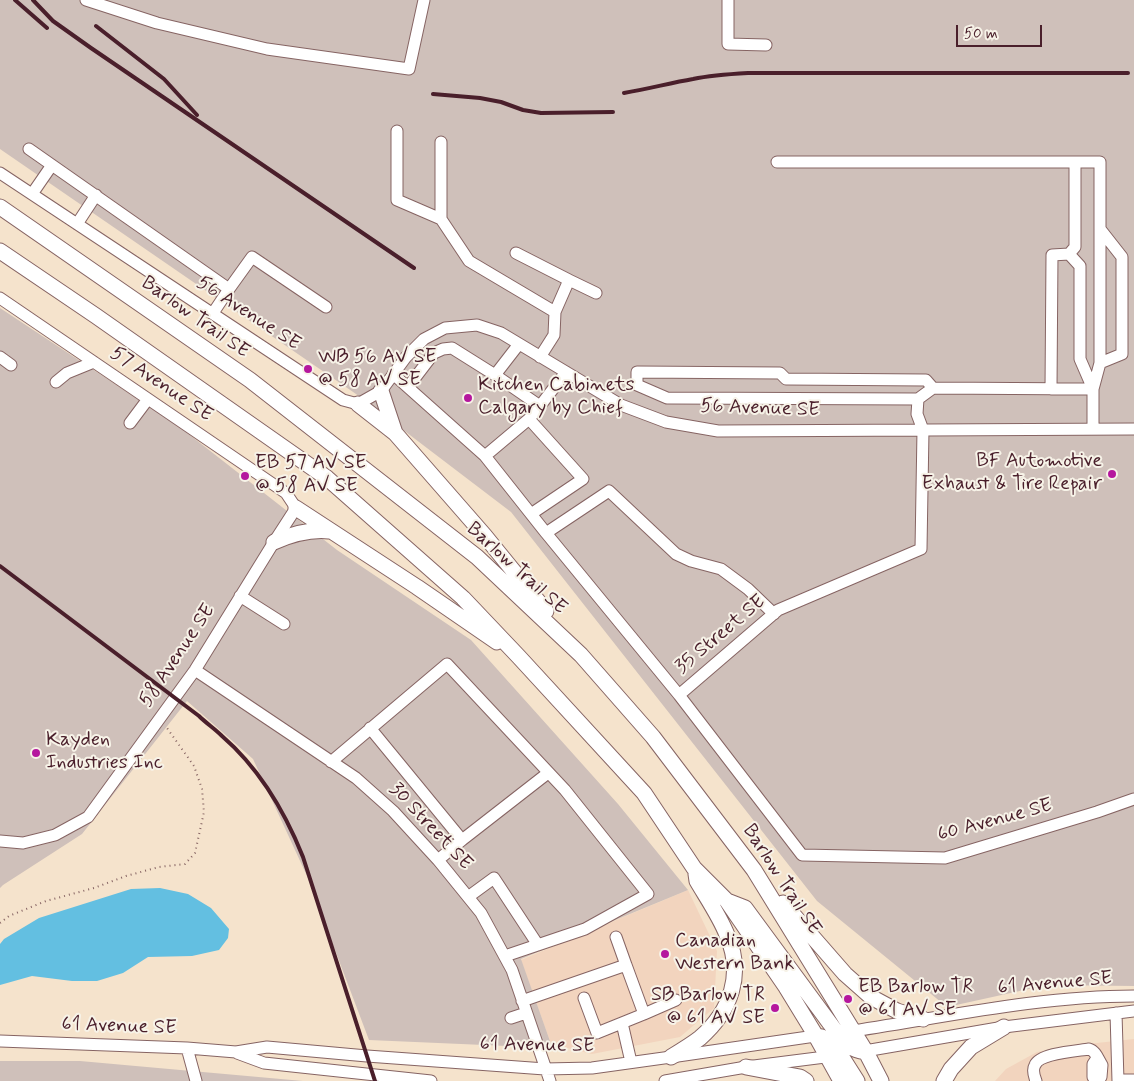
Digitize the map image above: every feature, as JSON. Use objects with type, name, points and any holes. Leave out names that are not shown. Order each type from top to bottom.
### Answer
[{"type":"main road","name":"Barlow Trail SE","points":[[0,207],[250,380],[477,558],[581,655],[654,738],[754,870],[866,1052],[881,1081]]},
{"type":"main road","points":[[0,251],[327,478],[463,598],[644,793],[694,868],[727,901],[786,987],[816,1036],[857,1081]]},
{"type":"main road","points":[[381,391],[395,433]]},
{"type":"main road","points":[[358,404],[395,433],[485,536],[581,655]]},
{"type":"main road","points":[[296,508],[417,587],[519,657]]},
{"type":"main road","points":[[274,542],[292,534],[318,530],[331,531]]},
{"type":"main road","points":[[671,1057],[700,1038],[716,1022],[727,1004],[735,982],[734,955],[727,934],[697,881],[694,868]]},
{"type":"main road","points":[[754,870],[845,974],[870,997],[897,1011],[923,1020]]},
{"type":"main road","points":[[727,901],[745,908],[848,1047],[866,1052]]},
{"type":"main road","points":[[944,1081],[951,1069],[971,1047],[1004,1026]]},
{"type":"main road","points":[[833,1056],[841,1081]]},
{"type":"main road","points":[[746,1067],[800,1077],[806,1081]]},
{"type":"street","points":[[86,0],[158,23],[266,49],[409,69],[424,0]]},
{"type":"street","points":[[728,0],[728,44],[766,45]]},
{"type":"street","points":[[397,131],[397,200],[441,219],[469,261],[556,312]]},
{"type":"street","points":[[441,142],[441,219]]},
{"type":"street","points":[[29,149],[230,289]]},
{"type":"street","points":[[777,162],[1100,162],[1100,363],[1093,389],[1093,429]]},
{"type":"street","points":[[1051,389],[1052,255],[1069,254],[1075,247],[1075,162]]},
{"type":"street","points":[[32,194],[52,165]]},
{"type":"street","name":"56 Avenue SE","points":[[0,173],[343,400],[358,404],[381,391],[406,357],[424,339],[445,328],[477,325],[500,334],[621,405],[666,422],[718,431],[1134,429]]},
{"type":"street","points":[[78,224],[96,196]]},
{"type":"street","points":[[1100,229],[1122,258],[1122,354],[1100,363]]},
{"type":"street","points":[[516,253],[596,294]]},
{"type":"street","points":[[1069,254],[1080,266],[1080,359],[1093,389]]},
{"type":"street","points":[[212,313],[252,257],[326,307]]},
{"type":"street","points":[[540,357],[554,335],[556,312],[569,280]]},
{"type":"street","name":"57 Avenue SE","points":[[2,303],[94,362],[286,493],[296,508]]},
{"type":"street","points":[[495,375],[518,344]]},
{"type":"street","points":[[408,387],[434,353],[452,348],[540,406]]},
{"type":"street","points":[[0,357],[11,366]]},
{"type":"street","points":[[56,382],[68,372],[94,362]]},
{"type":"street","points":[[485,456],[529,419],[566,372]]},
{"type":"street","points":[[934,388],[926,380],[786,380],[780,373],[637,372],[636,385],[667,398],[918,399],[934,388],[1093,389]]},
{"type":"street","points":[[393,374],[485,456],[679,695]]},
{"type":"street","points":[[130,423],[148,399]]},
{"type":"street","points":[[918,399],[917,414],[923,430]]},
{"type":"street","points":[[529,419],[582,479],[531,514]]},
{"type":"street","name":"35 Street SE","points":[[802,855],[679,695],[778,610],[921,549],[923,430]]},
{"type":"street","points":[[546,533],[609,491],[676,554],[690,561],[721,569],[748,589],[774,614]]},
{"type":"street","name":"58 Avenue SE","points":[[0,841],[23,843],[55,835],[88,817],[195,670],[296,508]]},
{"type":"street","points":[[240,596],[284,624]]},
{"type":"street","points":[[331,762],[447,664],[564,790],[648,894],[585,929],[505,956]]},
{"type":"street","name":"30 Street SE","points":[[195,670],[356,778],[394,811],[438,860],[481,913],[505,956],[512,970],[550,1081]]},
{"type":"street","points":[[370,728],[462,840]]},
{"type":"street","points":[[438,860],[548,773]]},
{"type":"street","name":"60 Avenue SE","points":[[802,855],[945,858],[1134,799]]},
{"type":"street","points":[[468,896],[494,878],[538,945]]},
{"type":"street","points":[[616,937],[644,1014]]},
{"type":"street","points":[[522,1000],[626,965]]},
{"type":"street","name":"61 Avenue SE","points":[[2,1041],[187,1048],[236,1052],[267,1047],[545,1069],[592,1068],[852,1031],[992,1008],[1102,996],[1134,996]]},
{"type":"street","points":[[584,998],[597,1033],[676,1000]]},
{"type":"street","name":"61 Avenue SE","points":[[665,1081],[696,1078],[746,1067],[866,1052],[1004,1026],[1134,1011]]},
{"type":"street","points":[[511,1018],[526,1013]]},
{"type":"street","points":[[1116,1013],[1118,1081],[1134,1080]]},
{"type":"street","points":[[622,1023],[632,1062]]},
{"type":"street","points":[[187,1048],[196,1081]]},
{"type":"street","points":[[1035,1077],[1035,1065],[1041,1058],[1089,1049],[1096,1053],[1102,1065],[1100,1077],[1097,1081]]},
{"type":"street","name":"61 Avenue SE","points":[[236,1052],[264,1063],[431,1081]]},
{"type":"path","points":[[0,923],[9,916],[46,901],[159,867],[185,864],[195,854],[204,812],[202,789],[194,766],[167,729]]},
{"type":"shaded area","points":[[0,0],[1134,0],[1134,986],[1047,985],[947,1007],[817,901],[511,512],[356,394],[0,149]]},
{"type":"shaded area","points":[[0,308],[177,425],[337,550],[471,640],[618,804],[688,890],[521,959],[551,1044],[507,1046],[369,1040],[307,876],[253,759],[187,701],[82,834],[0,888]]},
{"type":"shaded area","points":[[688,890],[717,951],[714,1008],[680,1037],[592,1054],[551,1044],[521,960]]},
{"type":"shaded area","points":[[1134,1039],[1134,1081],[995,1081],[1006,1069],[1037,1052]]},
{"type":"shaded area","points":[[0,1061],[80,1061],[303,1081],[0,1081]]},
{"type":"water","points":[[160,888],[188,894],[211,908],[229,929],[228,938],[219,950],[192,956],[148,957],[123,973],[97,981],[72,981],[32,976],[0,985],[0,944],[4,939],[39,918],[131,889]]},
{"type":"railway","points":[[15,0],[47,28]]},
{"type":"railway","points":[[33,0],[53,21],[91,48],[414,268]]},
{"type":"railway","points":[[96,26],[164,79],[197,115]]},
{"type":"railway","points":[[624,93],[700,78],[748,73],[1128,73]]},
{"type":"railway","points":[[433,94],[480,98],[541,113],[613,112]]},
{"type":"railway","points":[[0,566],[199,716],[219,733],[259,776],[279,807],[303,857],[375,1081]]},
{"type":"place","name":"WB 56 AV SE @ 58 AV SE","points":[[308,369]]},
{"type":"place","name":"Kitchen Cabinets Calgary by Chief","points":[[468,398]]},
{"type":"place","name":"BF Automotive Exhaust & Tire Repair","points":[[1112,474]]},
{"type":"place","name":"EB 57 AV SE @ 58 AV SE","points":[[245,476]]},
{"type":"place","name":"Kayden Industries Inc","points":[[36,753]]},
{"type":"place","name":"Canadian Western Bank","points":[[665,954]]},
{"type":"place","name":"EB Barlow TR @ 61 AV SE","points":[[848,999]]},
{"type":"place","name":"SB Barlow TR @ 61 AV SE","points":[[775,1008]]}]
